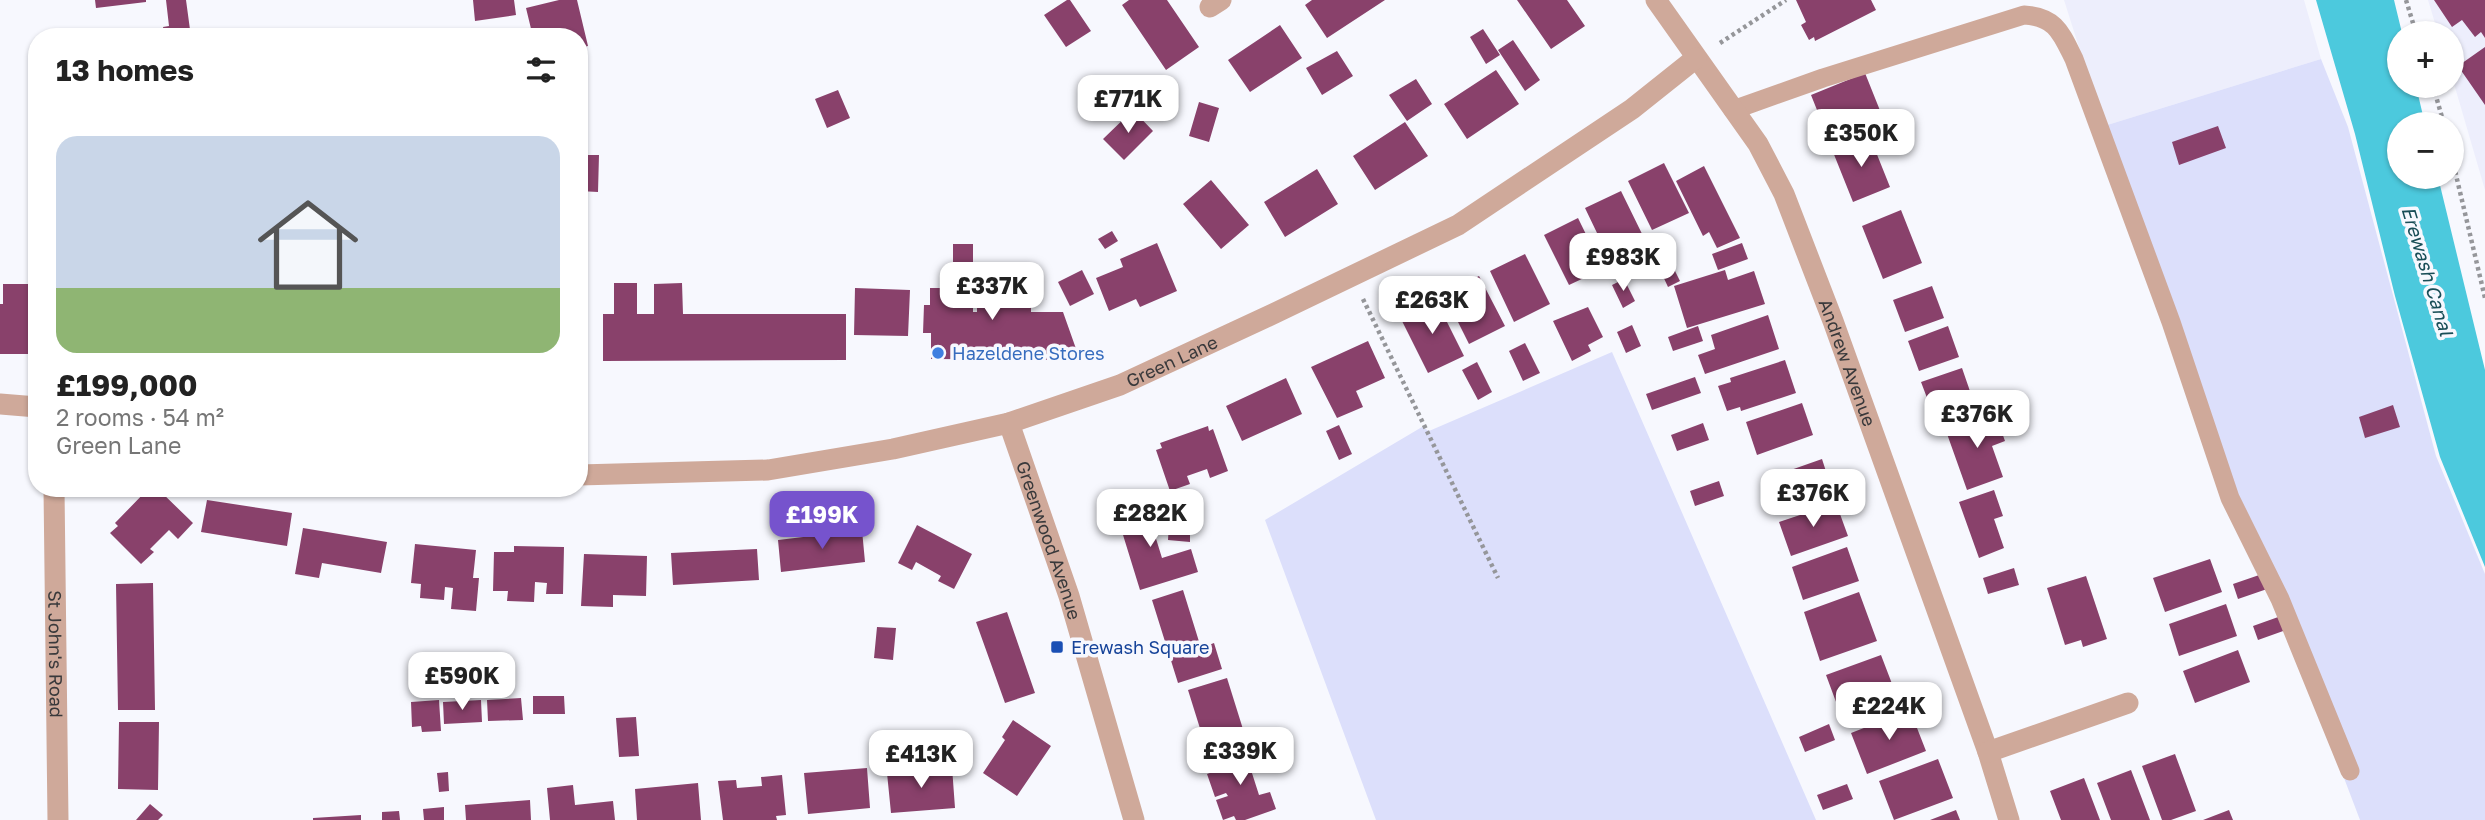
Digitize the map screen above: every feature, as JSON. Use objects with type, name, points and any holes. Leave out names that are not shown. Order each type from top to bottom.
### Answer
[{"type":"street","name":"Andrew Avenue","points":[[1656,0],[1758,144],[1784,194],[1838,334],[1988,752],[2009,820]]},
{"type":"street","name":"Green Lane","points":[[588,475],[768,470],[893,449],[1009,423],[1120,385],[1458,225],[1632,109],[1696,58]]},
{"type":"street","points":[[0,404],[28,406]]},
{"type":"street","name":"Greenwood Avenue","points":[[1009,423],[1069,596],[1134,820]]},
{"type":"street","name":"St John's Road","points":[[54,497],[58,820]]},
{"type":"street","points":[[1988,752],[2128,703]]},
{"type":"lane","points":[[1733,110],[1823,78],[2024,15],[2041,16],[2062,34],[2171,322],[2230,498],[2280,599],[2350,771]]},
{"type":"path","points":[[1696,58],[1786,0]]},
{"type":"path","points":[[2406,0],[2412,21]]},
{"type":"path","points":[[2459,189],[2485,298]]},
{"type":"path","points":[[1352,276],[1498,579]]},
{"type":"shaded area","points":[[2064,0],[2304,0],[2321,59],[2104,126]]},
{"type":"shaded area","points":[[2428,0],[2485,0],[2485,190],[2458,98],[2464,98],[2464,21],[2434,21]]},
{"type":"shaded area","points":[[2321,59],[2348,127],[2436,456],[2485,574],[2485,820],[2360,820],[2259,555],[2104,126]]},
{"type":"shaded area","points":[[1612,352],[1816,820],[1376,820],[1265,520],[1422,427],[1429,431]]},
{"type":"water","name":"Erewash Canal","points":[[2316,0],[2394,0],[2399,21],[2387,21],[2387,98],[2419,98],[2422,112],[2387,112],[2387,189],[2441,189],[2485,370],[2485,567],[2440,457],[2395,296],[2355,134]]},
{"type":"building","points":[[95,0],[146,0],[146,2],[96,8]]},
{"type":"building","points":[[166,0],[186,0],[190,28],[163,28],[169,26]]},
{"type":"building","points":[[473,0],[514,0],[516,15],[475,21]]},
{"type":"building","points":[[559,0],[577,0],[584,28],[531,28],[526,8]]},
{"type":"building","points":[[1070,0],[1091,31],[1066,47],[1044,15]]},
{"type":"building","points":[[1129,0],[1167,0],[1199,47],[1166,70],[1122,5]]},
{"type":"building","points":[[1312,0],[1385,0],[1327,38],[1305,5]]},
{"type":"building","points":[[1517,0],[1567,0],[1585,26],[1551,49]]},
{"type":"building","points":[[1796,0],[1871,0],[1876,10],[1815,41],[1814,37],[1809,40],[1801,25],[1806,22]]},
{"type":"building","points":[[2434,0],[2485,0],[2485,38],[2481,32],[2475,37],[2462,20],[2448,21]]},
{"type":"building","points":[[1280,25],[1302,58],[1250,92],[1228,60]]},
{"type":"building","points":[[1483,29],[1500,55],[1486,64],[1470,37]]},
{"type":"building","points":[[1513,40],[1540,80],[1525,91],[1498,50]]},
{"type":"building","points":[[2485,47],[2485,105],[2464,75],[2464,62]]},
{"type":"building","points":[[1337,51],[1353,76],[1322,95],[1306,68]]},
{"type":"building","points":[[1496,70],[1519,104],[1467,139],[1444,104]]},
{"type":"building","points":[[1865,73],[1881,113],[1827,135],[1811,95]]},
{"type":"building","points":[[1416,79],[1432,104],[1407,121],[1389,95]]},
{"type":"building","points":[[838,90],[850,118],[827,128],[815,99]]},
{"type":"building","points":[[1199,102],[1219,108],[1209,142],[1189,136]]},
{"type":"building","points":[[1133,110],[1153,131],[1124,160],[1103,139]]},
{"type":"building","points":[[1405,122],[1428,156],[1375,190],[1353,156]]},
{"type":"building","points":[[2218,126],[2226,148],[2179,165],[2172,142]]},
{"type":"building","points":[[1870,137],[1890,187],[1853,202],[1833,152]]},
{"type":"building","points":[[588,155],[599,155],[598,192],[588,191]]},
{"type":"building","points":[[1664,163],[1689,213],[1652,230],[1628,181]]},
{"type":"building","points":[[1704,166],[1740,238],[1717,248],[1709,232],[1703,236],[1676,181]]},
{"type":"building","points":[[1317,169],[1338,204],[1285,237],[1264,202]]},
{"type":"building","points":[[1211,180],[1249,225],[1221,249],[1183,204]]},
{"type":"building","points":[[1621,191],[1646,242],[1610,260],[1585,208]]},
{"type":"building","points":[[1901,210],[1922,263],[1883,279],[1862,226]]},
{"type":"building","points":[[1578,218],[1603,269],[1569,285],[1544,235]]},
{"type":"building","points":[[1112,231],[1118,241],[1105,249],[1098,239]]},
{"type":"building","points":[[1157,243],[1177,291],[1140,307],[1136,299],[1109,311],[1096,278],[1123,267],[1120,259]]},
{"type":"building","points":[[1742,243],[1748,259],[1718,270],[1712,254]]},
{"type":"building","points":[[953,244],[973,244],[973,312],[977,312],[977,299],[992,299],[992,312],[997,312],[998,288],[1031,288],[1031,312],[1063,312],[1080,360],[931,359],[931,333],[923,333],[924,305],[930,305],[930,288],[953,288]]},
{"type":"building","points":[[1665,251],[1680,281],[1668,287],[1654,257]]},
{"type":"building","points":[[1525,254],[1550,304],[1514,322],[1490,271]]},
{"type":"building","points":[[1082,270],[1094,294],[1070,306],[1058,282]]},
{"type":"building","points":[[1725,270],[1728,280],[1754,271],[1765,304],[1687,328],[1674,286]]},
{"type":"building","points":[[1479,276],[1505,326],[1469,344],[1444,294]]},
{"type":"building","points":[[1624,279],[1635,301],[1623,308],[1612,285]]},
{"type":"building","points":[[614,283],[637,283],[637,314],[654,314],[654,284],[682,283],[683,314],[846,314],[846,360],[603,361],[603,314],[614,314]]},
{"type":"building","points":[[3,284],[28,284],[28,354],[0,354],[0,304],[3,304]]},
{"type":"building","points":[[1932,286],[1944,318],[1905,332],[1893,300]]},
{"type":"building","points":[[855,288],[910,290],[908,336],[854,335]]},
{"type":"building","points":[[1435,298],[1464,356],[1428,373],[1400,317]]},
{"type":"building","points":[[1588,307],[1603,337],[1588,345],[1591,351],[1572,361],[1553,321]]},
{"type":"building","points":[[1768,315],[1779,349],[1705,374],[1698,355],[1715,349],[1711,335]]},
{"type":"building","points":[[1632,325],[1641,346],[1626,353],[1617,332]]},
{"type":"building","points":[[1698,326],[1703,341],[1673,351],[1668,337]]},
{"type":"building","points":[[1948,326],[1959,357],[1919,371],[1908,341]]},
{"type":"building","points":[[1368,341],[1385,378],[1356,391],[1363,407],[1337,418],[1311,367]]},
{"type":"building","points":[[1525,343],[1540,373],[1523,381],[1509,351]]},
{"type":"building","points":[[1785,360],[1796,393],[1741,411],[1740,407],[1727,411],[1718,386],[1731,382],[1730,378]]},
{"type":"building","points":[[1477,362],[1492,392],[1478,400],[1462,370]]},
{"type":"building","points":[[1962,368],[1972,397],[1932,411],[1921,382]]},
{"type":"building","points":[[1695,377],[1701,393],[1652,410],[1646,394]]},
{"type":"building","points":[[1286,378],[1302,414],[1242,441],[1226,406]]},
{"type":"building","points":[[1802,403],[1813,435],[1757,455],[1746,422]]},
{"type":"building","points":[[2393,405],[2400,427],[2365,438],[2359,417]]},
{"type":"building","points":[[1995,413],[2005,441],[1992,446],[2003,477],[1967,490],[1946,431]]},
{"type":"building","points":[[1703,423],[1709,440],[1677,451],[1671,435]]},
{"type":"building","points":[[1339,425],[1352,454],[1339,460],[1326,431]]},
{"type":"building","points":[[1208,426],[1209,431],[1213,429],[1228,471],[1210,478],[1207,469],[1187,476],[1190,484],[1170,491],[1156,450],[1162,448],[1160,443]]},
{"type":"building","points":[[1822,459],[1833,493],[1777,512],[1765,479]]},
{"type":"building","points":[[1719,481],[1724,496],[1695,506],[1690,491]]},
{"type":"building","points":[[1994,490],[2003,516],[1994,519],[2004,548],[1979,558],[1959,502]]},
{"type":"building","points":[[140,497],[166,497],[193,523],[178,539],[169,530],[150,549],[154,552],[141,564],[110,533],[118,526],[115,523]]},
{"type":"building","points":[[207,500],[292,513],[287,546],[201,532]]},
{"type":"building","points":[[1144,500],[1162,558],[1191,549],[1198,572],[1140,590],[1115,509]]},
{"type":"building","points":[[1836,503],[1848,536],[1791,556],[1779,522]]},
{"type":"building","points":[[1169,524],[1190,525],[1190,542],[1168,540]]},
{"type":"building","points":[[917,525],[972,554],[954,589],[938,581],[941,576],[916,562],[912,570],[898,563]]},
{"type":"building","points":[[303,528],[387,542],[381,573],[322,563],[319,578],[295,574]]},
{"type":"building","points":[[862,530],[865,562],[781,572],[778,540]]},
{"type":"building","points":[[415,544],[476,550],[473,578],[479,578],[476,611],[451,609],[453,588],[445,587],[444,600],[420,598],[421,584],[411,583]]},
{"type":"building","points":[[514,546],[564,547],[563,594],[546,594],[547,583],[535,582],[534,602],[507,601],[508,591],[493,591],[494,552],[514,552]]},
{"type":"building","points":[[1847,547],[1859,581],[1803,600],[1792,567]]},
{"type":"building","points":[[757,549],[759,580],[673,585],[671,553]]},
{"type":"building","points":[[584,554],[647,556],[646,596],[613,595],[613,607],[581,606]]},
{"type":"building","points":[[2210,559],[2222,592],[2165,612],[2153,578]]},
{"type":"building","points":[[2014,568],[2019,585],[1988,594],[1983,578]]},
{"type":"building","points":[[2265,573],[2270,588],[2238,599],[2233,584]]},
{"type":"building","points":[[2086,576],[2107,639],[2083,647],[2081,640],[2065,645],[2047,588]]},
{"type":"building","points":[[153,583],[155,710],[118,710],[116,584]]},
{"type":"building","points":[[1183,590],[1201,648],[1214,643],[1222,669],[1178,683],[1152,600]]},
{"type":"building","points":[[1859,592],[1877,641],[1820,661],[1804,612]]},
{"type":"building","points":[[2226,604],[2237,636],[2179,656],[2169,624]]},
{"type":"building","points":[[1007,612],[1035,693],[1005,703],[976,622]]},
{"type":"building","points":[[2281,616],[2286,630],[2258,640],[2253,626]]},
{"type":"building","points":[[877,627],[896,628],[893,660],[874,658]]},
{"type":"building","points":[[2238,650],[2250,682],[2195,703],[2183,671]]},
{"type":"building","points":[[1881,655],[1894,689],[1839,710],[1826,675]]},
{"type":"building","points":[[1227,678],[1247,742],[1208,754],[1188,690]]},
{"type":"building","points":[[533,696],[564,696],[565,714],[533,714]]},
{"type":"building","points":[[521,698],[523,720],[488,721],[487,700]]},
{"type":"building","points":[[439,700],[441,731],[422,732],[421,726],[412,727],[411,702]]},
{"type":"building","points":[[481,700],[482,722],[444,724],[443,702]]},
{"type":"building","points":[[1910,710],[1926,751],[1867,774],[1851,733]]},
{"type":"building","points":[[636,717],[639,756],[619,757],[616,718]]},
{"type":"building","points":[[1013,720],[1051,746],[1017,796],[983,773],[1005,740],[1002,737]]},
{"type":"building","points":[[119,722],[159,722],[158,790],[118,789]]},
{"type":"building","points":[[1829,724],[1835,740],[1805,752],[1799,737]]},
{"type":"building","points":[[1257,748],[1263,766],[1251,770],[1259,795],[1270,792],[1276,809],[1245,820],[1236,820],[1234,816],[1223,820],[1216,800],[1228,796],[1226,793],[1215,797],[1207,774],[1218,770],[1216,762]]},
{"type":"building","points":[[2175,754],[2196,811],[2171,820],[2162,820],[2142,766]]},
{"type":"building","points":[[1938,759],[1953,798],[1894,820],[1879,781]]},
{"type":"building","points":[[952,767],[955,808],[891,813],[887,773]]},
{"type":"building","points":[[867,768],[870,808],[808,814],[804,773]]},
{"type":"building","points":[[2131,770],[2150,820],[2111,820],[2097,783]]},
{"type":"building","points":[[448,772],[449,791],[439,792],[437,773]]},
{"type":"building","points":[[782,775],[786,815],[776,816],[777,820],[723,820],[718,781],[736,780],[737,788],[762,786],[761,777]]},
{"type":"building","points":[[2084,778],[2100,820],[2061,820],[2050,791]]},
{"type":"building","points":[[698,783],[701,820],[637,820],[635,789]]},
{"type":"building","points":[[1847,784],[1853,799],[1823,810],[1817,795]]},
{"type":"building","points":[[573,785],[575,805],[613,801],[615,820],[550,820],[547,788]]},
{"type":"building","points":[[530,800],[531,820],[466,820],[465,805]]},
{"type":"building","points":[[150,804],[163,815],[158,820],[136,820]]},
{"type":"building","points":[[444,807],[444,820],[424,820],[423,809]]},
{"type":"building","points":[[1956,810],[1960,820],[1930,820]]},
{"type":"building","points":[[2229,810],[2233,820],[2203,820]]},
{"type":"building","points":[[399,811],[400,820],[382,820],[382,812]]},
{"type":"building","points":[[361,815],[361,820],[313,820],[313,818]]},
{"type":"place","name":"Hazeldene Stores","points":[[938,353]]},
{"type":"place","name":"Erewash Square","points":[[1057,647]]}]
